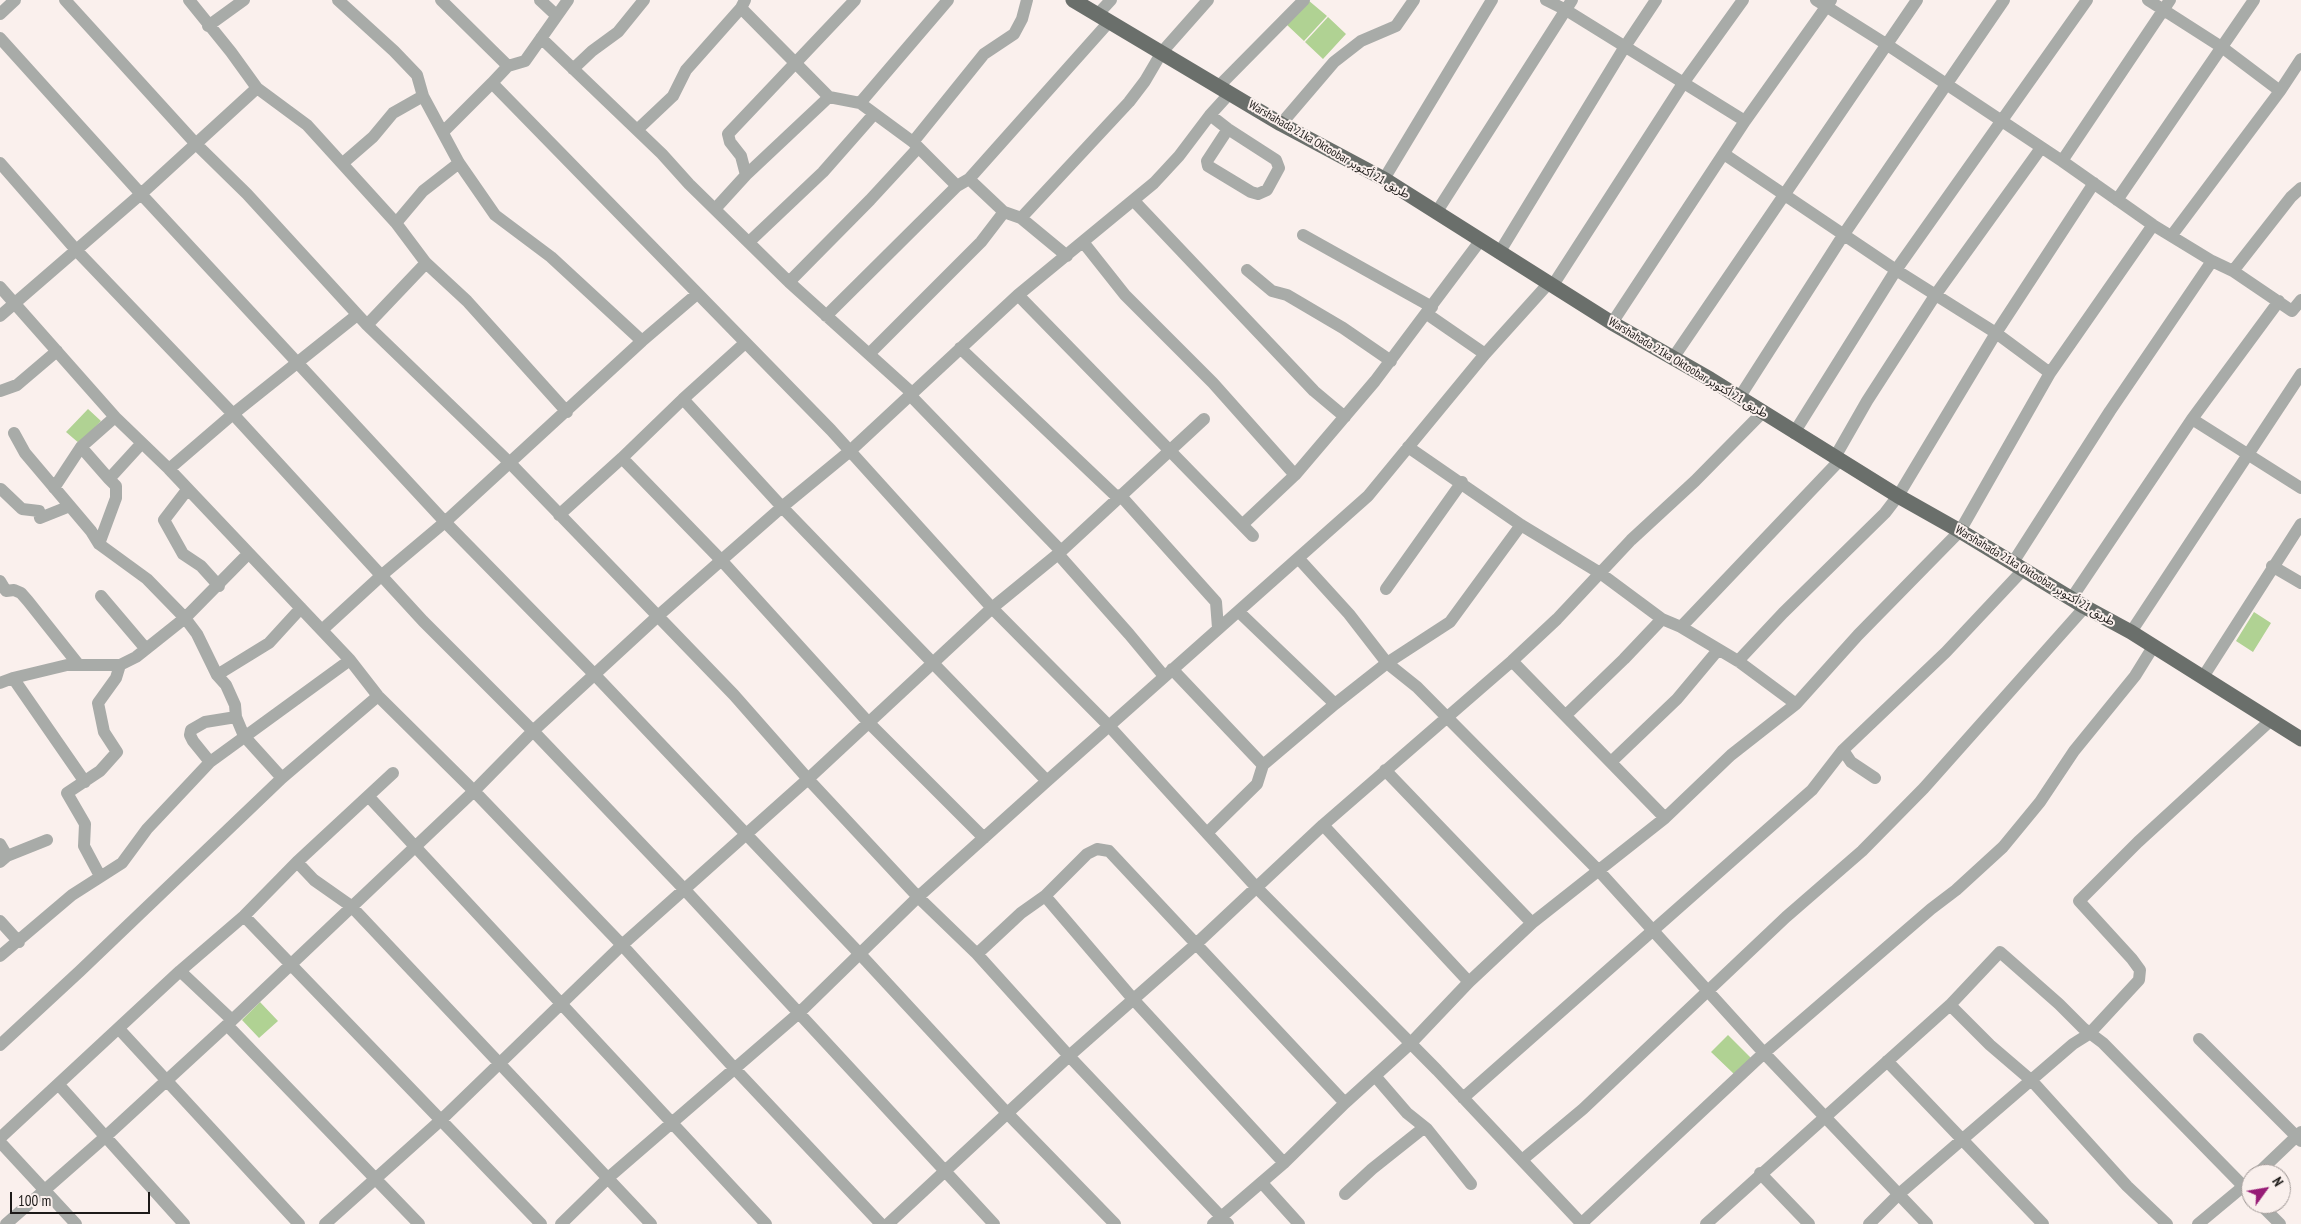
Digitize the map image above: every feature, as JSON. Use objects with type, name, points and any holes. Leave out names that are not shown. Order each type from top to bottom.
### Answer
[{"type":"main road","name":"Warshahada 21ka Oktoobar طريق 21 أكتوبر","points":[[1073,0],[1281,124],[1384,179],[1499,254],[1898,496],[1960,531],[2085,607],[2131,632],[2301,739]]},
{"type":"street","points":[[0,14],[15,0]]},
{"type":"street","points":[[65,0],[196,144],[248,194],[357,315],[510,463],[734,695],[808,779],[918,897],[977,954],[1221,1222],[1345,1103],[1410,1044],[1469,982],[1532,924],[1665,818],[1731,755],[1796,704],[1858,636],[1960,531],[2050,373],[2153,225]]},
{"type":"street","points":[[189,0],[257,88],[307,125],[396,223],[426,263],[467,301],[567,412]]},
{"type":"street","points":[[208,26],[244,0]]},
{"type":"street","points":[[338,0],[411,66],[417,75],[423,96],[459,162],[495,215],[551,258],[642,341]]},
{"type":"street","points":[[440,0],[508,66]]},
{"type":"street","points":[[540,0],[556,16]]},
{"type":"street","points":[[443,132],[508,66],[524,61],[568,0]]},
{"type":"street","points":[[573,69],[618,32],[644,0]]},
{"type":"street","points":[[746,175],[741,156],[730,142],[728,134],[750,114],[795,62],[855,0]]},
{"type":"street","points":[[860,103],[948,0]]},
{"type":"street","points":[[789,282],[870,200],[916,145],[984,54],[1014,34],[1019,27],[1027,0]]},
{"type":"street","points":[[826,316],[957,186],[969,179],[1104,18],[1112,0]]},
{"type":"street","points":[[1021,218],[1129,102],[1145,81],[1162,52],[1208,0]]},
{"type":"street","points":[[6,1224],[168,1080],[474,791],[533,731],[658,615],[782,507],[850,451],[1018,295],[1134,201],[1179,156],[1210,115],[1225,89],[1304,0]]},
{"type":"street","points":[[1281,124],[1334,62],[1361,41],[1396,26],[1414,0]]},
{"type":"street","points":[[1384,179],[1492,0]]},
{"type":"street","points":[[1546,0],[1569,5],[1624,48],[1684,82],[1745,121]]},
{"type":"street","points":[[1499,254],[1624,48],[1656,0]]},
{"type":"street","points":[[561,1224],[608,1178],[799,1013],[918,897],[1368,496],[1486,354],[1551,284],[1684,82],[1743,0]]},
{"type":"street","points":[[1673,358],[1917,0]]},
{"type":"street","points":[[1739,398],[1844,234],[1945,83],[2004,0]]},
{"type":"street","points":[[1794,433],[1896,270],[2087,0]]},
{"type":"street","points":[[2148,0],[2167,5],[2280,90]]},
{"type":"street","points":[[2117,200],[2254,0]]},
{"type":"street","points":[[1612,323],[1825,3],[2062,161],[2153,225],[2212,261],[2233,271],[2292,311],[2301,300]]},
{"type":"street","points":[[637,130],[673,96],[686,70],[743,4],[829,97],[860,103],[916,145],[957,186]]},
{"type":"street","points":[[1436,213],[1569,5]]},
{"type":"street","points":[[2062,161],[2167,5]]},
{"type":"street","points":[[0,38],[141,194],[446,522],[594,674],[859,953],[1008,1114],[1115,1224]]},
{"type":"street","points":[[541,38],[637,130],[789,282],[870,353],[911,394],[1060,552],[1129,634],[1263,765]]},
{"type":"street","points":[[2172,235],[2301,59]]},
{"type":"street","points":[[492,83],[850,451],[992,608],[1109,726],[1256,888],[1463,1098],[1581,1224],[1764,1053],[1931,909],[1956,890],[2003,847],[2040,802],[2074,751],[2135,676],[2154,647]]},
{"type":"street","points":[[0,316],[78,251],[257,88]]},
{"type":"street","points":[[343,163],[373,137],[393,113],[423,96]]},
{"type":"street","points":[[715,209],[746,175],[829,97]]},
{"type":"street","points":[[749,242],[823,172],[874,114]]},
{"type":"street","points":[[1210,115],[1276,160],[1279,168],[1267,190],[1258,194],[1251,192],[1208,166],[1207,161],[1228,129]]},
{"type":"street","points":[[1681,628],[1838,459],[1867,401],[1936,294],[2041,148]]},
{"type":"street","points":[[1724,154],[1896,270],[1996,333],[2050,373]]},
{"type":"street","points":[[396,223],[423,191],[459,162]]},
{"type":"street","points":[[0,163],[78,251],[233,414],[423,621],[533,731],[686,890],[944,1172],[994,1224]]},
{"type":"street","points":[[969,179],[1004,212],[1021,218],[1067,256]]},
{"type":"street","points":[[1738,661],[1783,613],[1886,513],[1996,333],[2094,183]]},
{"type":"street","points":[[2233,271],[2272,224],[2291,197],[2301,188]]},
{"type":"street","points":[[1134,201],[1314,391],[1345,417]]},
{"type":"street","points":[[870,353],[981,242],[1004,212]]},
{"type":"street","points":[[1303,235],[1430,311],[1486,354]]},
{"type":"street","points":[[1242,525],[1296,475],[1345,417],[1430,311],[1480,241]]},
{"type":"street","points":[[1083,242],[1125,295],[1213,383],[1296,475]]},
{"type":"street","points":[[1463,1098],[1812,790],[1843,750],[1946,652],[2018,567],[2110,411],[2212,261]]},
{"type":"street","points":[[368,326],[426,263]]},
{"type":"street","points":[[1247,270],[1272,291],[1287,295],[1391,361]]},
{"type":"street","points":[[0,287],[115,417],[169,469],[186,490],[322,630],[350,660],[378,696],[474,791],[622,945],[735,1070],[881,1224]]},
{"type":"street","points":[[322,630],[382,575],[446,522],[642,341],[697,294]]},
{"type":"street","points":[[1018,295],[1253,536]]},
{"type":"street","points":[[2072,599],[2192,418],[2279,301]]},
{"type":"street","points":[[169,469],[233,414],[357,315]]},
{"type":"street","points":[[559,515],[744,343]]},
{"type":"street","points":[[960,348],[1119,496],[1216,602],[1218,628]]},
{"type":"street","points":[[0,391],[17,385],[57,351]]},
{"type":"street","points":[[2131,632],[2301,374]]},
{"type":"street","points":[[682,399],[782,507],[1047,781]]},
{"type":"street","points":[[888,1224],[1069,1056],[1196,945],[1323,825],[1558,619],[1631,540],[1695,481],[1762,413]]},
{"type":"street","points":[[54,488],[81,447],[115,417]]},
{"type":"street","points":[[2192,418],[2248,456],[2301,488]]},
{"type":"street","points":[[325,1224],[441,1120],[622,945],[686,890],[808,779],[992,608],[1060,552],[1204,419]]},
{"type":"street","points":[[14,433],[24,453],[91,530],[99,544],[147,579],[185,618],[197,634],[218,675],[226,685],[235,705],[236,717],[244,736],[282,778]]},
{"type":"street","points":[[110,479],[141,444]]},
{"type":"street","points":[[81,447],[116,486],[116,498],[99,544]]},
{"type":"street","points":[[1408,447],[1462,482],[1521,525],[1600,573],[1662,618],[1738,661],[1796,704]]},
{"type":"street","points":[[622,458],[722,561],[868,722],[984,838]]},
{"type":"street","points":[[1386,589],[1462,482]]},
{"type":"street","points":[[1,489],[22,509],[32,508],[39,511],[40,518],[70,506]]},
{"type":"street","points":[[186,490],[164,520],[184,554],[200,566],[219,586]]},
{"type":"street","points":[[2203,677],[2272,566],[2301,524]]},
{"type":"street","points":[[1207,833],[1256,784],[1263,765],[1387,663],[1450,622],[1521,525]]},
{"type":"street","points":[[0,683],[13,678],[78,664],[120,665],[146,650],[185,618],[219,586],[248,554]]},
{"type":"street","points":[[1299,558],[1349,614],[1387,663],[1417,687],[1447,716],[1599,871],[1764,1053],[1927,1224]]},
{"type":"street","points":[[2272,566],[2301,583]]},
{"type":"street","points":[[2,589],[14,590],[25,597],[78,664]]},
{"type":"street","points":[[101,596],[146,650]]},
{"type":"street","points":[[1522,1160],[1583,1109],[1799,904],[1862,851],[1924,788],[2085,607]]},
{"type":"street","points":[[218,675],[269,643],[301,608]]},
{"type":"street","points":[[1239,612],[1335,704]]},
{"type":"street","points":[[1566,715],[1624,659],[1662,618]]},
{"type":"street","points":[[1611,762],[1677,699],[1718,650]]},
{"type":"street","points":[[0,956],[20,942],[72,895],[122,863],[146,829],[210,762],[350,660]]},
{"type":"street","points":[[1512,661],[1665,818]]},
{"type":"street","points":[[100,876],[84,846],[85,824],[67,793],[100,772],[117,752],[104,732],[98,703],[116,678],[120,665]]},
{"type":"street","points":[[13,678],[86,782]]},
{"type":"street","points":[[0,1045],[282,778],[378,696]]},
{"type":"street","points":[[210,762],[193,741],[190,735],[191,730],[205,722],[236,717]]},
{"type":"street","points":[[1869,1224],[1899,1194],[1964,1140],[2073,1044],[2089,1034],[2139,980],[2140,974],[2132,958],[2079,901],[2138,842],[2271,720]]},
{"type":"street","points":[[1843,750],[1851,762],[1875,778]]},
{"type":"street","points":[[1385,770],[1532,924]]},
{"type":"street","points":[[76,1224],[0,1140],[180,971],[244,916],[297,862],[393,773]]},
{"type":"street","points":[[369,797],[766,1224]]},
{"type":"street","points":[[1323,825],[1469,982]]},
{"type":"street","points":[[0,844],[3,859],[47,840]]},
{"type":"street","points":[[977,954],[1021,913],[1045,896],[1087,854],[1097,849],[1109,851],[1345,1103]]},
{"type":"street","points":[[297,862],[314,880],[351,906],[651,1224]]},
{"type":"street","points":[[1045,896],[1133,999],[1284,1163]]},
{"type":"street","points":[[244,916],[541,1224]]},
{"type":"street","points":[[0,922],[20,942]]},
{"type":"street","points":[[1706,1224],[1760,1173],[1950,1005],[2000,952],[2089,1034],[2103,1044],[2241,1179]]},
{"type":"street","points":[[180,971],[419,1224]]},
{"type":"street","points":[[1950,1005],[1990,1045],[2032,1081],[2127,1186],[2167,1224]]},
{"type":"street","points":[[119,1029],[299,1224]]},
{"type":"street","points":[[2199,1038],[2299,1137],[2268,1164]]},
{"type":"street","points":[[1888,1061],[2043,1224]]},
{"type":"street","points":[[1376,1076],[1407,1113],[1426,1129],[1471,1184]]},
{"type":"street","points":[[59,1085],[104,1138],[184,1224]]},
{"type":"street","points":[[1345,1194],[1372,1169],[1421,1130],[1426,1129]]},
{"type":"street","points":[[1760,1173],[1809,1224]]},
{"type":"street","points":[[1262,1183],[1300,1224]]},
{"type":"street","points":[[2198,1224],[2241,1193]]},
{"type":"street","points":[[2270,1214],[2280,1224]]},
{"type":"green space","points":[[1308,0],[1327,16],[1304,41],[1286,24]]},
{"type":"green space","points":[[1328,17],[1346,34],[1323,59],[1305,42]]},
{"type":"green space","points":[[88,409],[101,421],[80,444],[66,432]]},
{"type":"green space","points":[[2254,612],[2271,623],[2253,652],[2236,641]]},
{"type":"green space","points":[[260,1002],[278,1021],[259,1038],[242,1020]]},
{"type":"green space","points":[[1728,1035],[1751,1058],[1734,1074],[1711,1052]]}]
